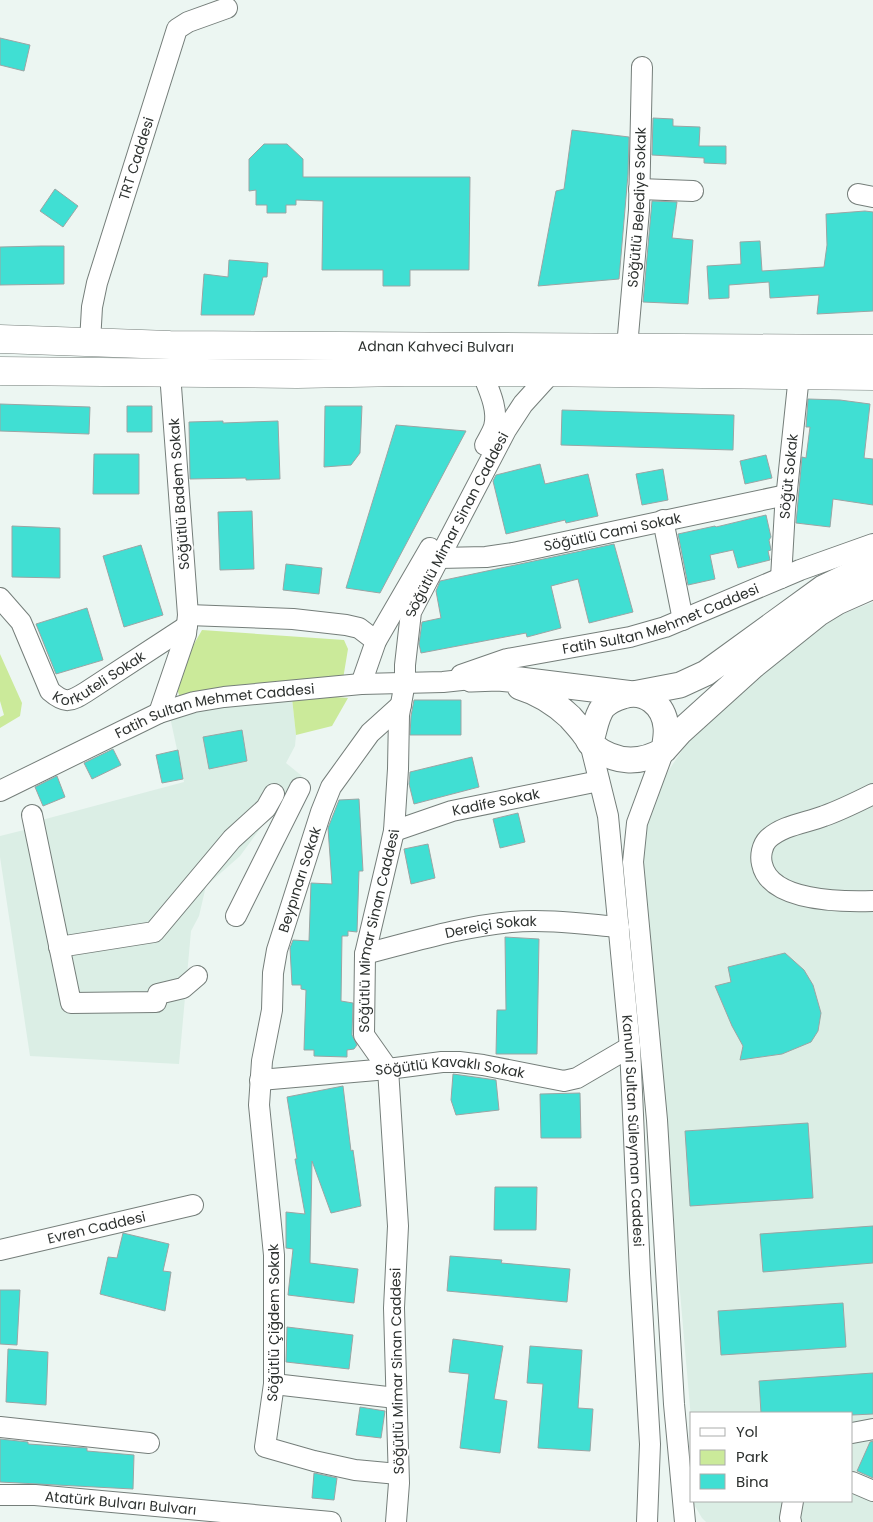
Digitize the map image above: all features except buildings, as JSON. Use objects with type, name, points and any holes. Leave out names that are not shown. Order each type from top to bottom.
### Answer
[{"type":"highway","name":"Adnan Kahveci Bulvarı","points":[[0,339],[170,345],[873,349]]},
{"type":"highway","name":"Adnan Kahveci Bulvarı","points":[[0,371],[297,374],[552,372],[873,376]]},
{"type":"main road","name":"Fatih Sultan Mehmet Caddesi","points":[[590,743],[598,714],[605,705],[615,699],[633,694],[680,685],[706,673],[823,588],[873,564]]},
{"type":"main road","name":"Fatih Sultan Mehmet Caddesi","points":[[471,679],[518,687],[541,695],[570,718],[590,743],[607,754],[629,761],[646,758],[664,750],[680,732],[753,666],[819,613],[837,602],[873,586]]},
{"type":"main road","name":"Fatih Sultan Mehmet Caddesi","points":[[471,679],[498,678],[520,680],[644,696],[653,701],[664,716],[666,728],[664,750]]},
{"type":"street","name":"TRT Caddesi","points":[[90,342],[92,307],[97,283],[177,29],[188,22],[227,8]]},
{"type":"street","name":"Söğütlü Belediye Sokak","points":[[627,347],[640,189],[642,67]]},
{"type":"street","points":[[640,189],[693,191]]},
{"type":"street","name":"Söğütlü Badem Sokak","points":[[159,713],[188,620],[170,372]]},
{"type":"street","name":"Söğütlü Mimar Sinan Caddesi","points":[[361,684],[376,641],[445,522],[494,428],[496,416],[492,398],[482,372]]},
{"type":"street","name":"Söğütlü Mimar Sinan Caddesi","points":[[396,1522],[398,1474],[394,1308],[398,1226],[388,1069],[364,1034],[365,954],[394,831],[399,715],[405,682],[411,612],[506,430],[523,404],[552,372]]},
{"type":"street","name":"Söğüt Sokak","points":[[781,578],[786,495],[800,375]]},
{"type":"street","name":"Söğütlü Cami Sokak","points":[[439,558],[486,557],[513,553],[786,495]]},
{"type":"street","points":[[663,520],[683,620]]},
{"type":"street","name":"Fatih Sultan Mehmet Caddesi","points":[[443,682],[507,658],[630,637],[665,627],[781,578],[873,544]]},
{"type":"street","name":"Korkuteli Sokak","points":[[0,598],[21,622],[50,691],[57,698],[64,701],[74,700],[188,620]]},
{"type":"street","points":[[188,620],[293,619],[359,628],[376,641]]},
{"type":"street","name":"Fatih Sultan Mehmet Caddesi","points":[[0,790],[159,713],[194,702],[224,697],[361,684],[443,682],[471,679]]},
{"type":"street","name":"Beypınarı Sokak","points":[[260,1080],[272,1010],[273,973],[277,950],[321,812],[331,787],[355,753],[370,733],[401,705]]},
{"type":"street","name":"Kanuni Sultan Süleyman Caddesi","points":[[590,743],[608,816],[630,1047],[650,1444],[648,1522]]},
{"type":"street","name":"Kanuni Sultan Süleyman Caddesi","points":[[664,750],[637,823],[633,862],[657,1120],[674,1404],[686,1522]]},
{"type":"street","name":"Kadife Sokak","points":[[394,831],[452,812],[599,781]]},
{"type":"street","points":[[236,916],[300,788]]},
{"type":"street","points":[[59,947],[154,932],[232,839],[266,808],[274,794]]},
{"type":"street","points":[[873,794],[822,817],[777,832],[766,840],[761,860],[763,870],[769,879],[775,885],[787,890],[820,898],[873,901]]},
{"type":"street","points":[[32,815],[71,1004],[156,1002],[158,994],[183,988],[197,976]]},
{"type":"street","name":"Dereiçi Sokak","points":[[365,954],[433,937],[512,922],[569,922],[619,927]]},
{"type":"street","name":"Söğütlü Kavaklı Sokak","points":[[260,1080],[388,1069],[442,1062],[459,1062],[564,1081],[577,1078],[630,1047]]},
{"type":"street","name":"Söğütlü Çiğdem Sokak","points":[[260,1080],[260,1131],[274,1255],[274,1384],[265,1447],[355,1470],[398,1474]]},
{"type":"street","name":"Evren Caddesi","points":[[0,1250],[193,1205]]},
{"type":"street","points":[[274,1384],[396,1398]]},
{"type":"street","points":[[0,1426],[149,1444]]},
{"type":"street","points":[[853,1433],[873,1429]]},
{"type":"street","points":[[853,1482],[873,1490]]},
{"type":"street","name":"Atatürk Bulvarı Bulvarı","points":[[0,1495],[35,1495],[331,1522]]},
{"type":"street","points":[[792,1522],[790,1518],[793,1502]]},
{"type":"street","name":"Atatürk Bulvarı Bulvarı","points":[[0,1506],[41,1506],[201,1522]]},
{"type":"shaded area","points":[[873,602],[873,1522],[706,1522],[693,1502],[853,1502],[853,1412],[690,1412],[641,844],[663,779],[693,734],[787,653],[838,616]]},
{"type":"shaded area","points":[[292,698],[296,735],[295,746],[286,763],[302,776],[279,800],[240,856],[206,886],[199,916],[191,931],[179,1064],[30,1056],[0,857],[0,836],[40,826],[38,821],[184,782],[170,717],[197,711]]},
{"type":"green space","points":[[202,630],[344,640],[348,649],[343,679],[180,698],[174,679]]},
{"type":"green space","points":[[0,654],[22,703],[20,716],[0,728],[0,717],[4,715],[0,701]]},
{"type":"green space","points":[[292,698],[348,698],[332,726],[296,735]]}]
